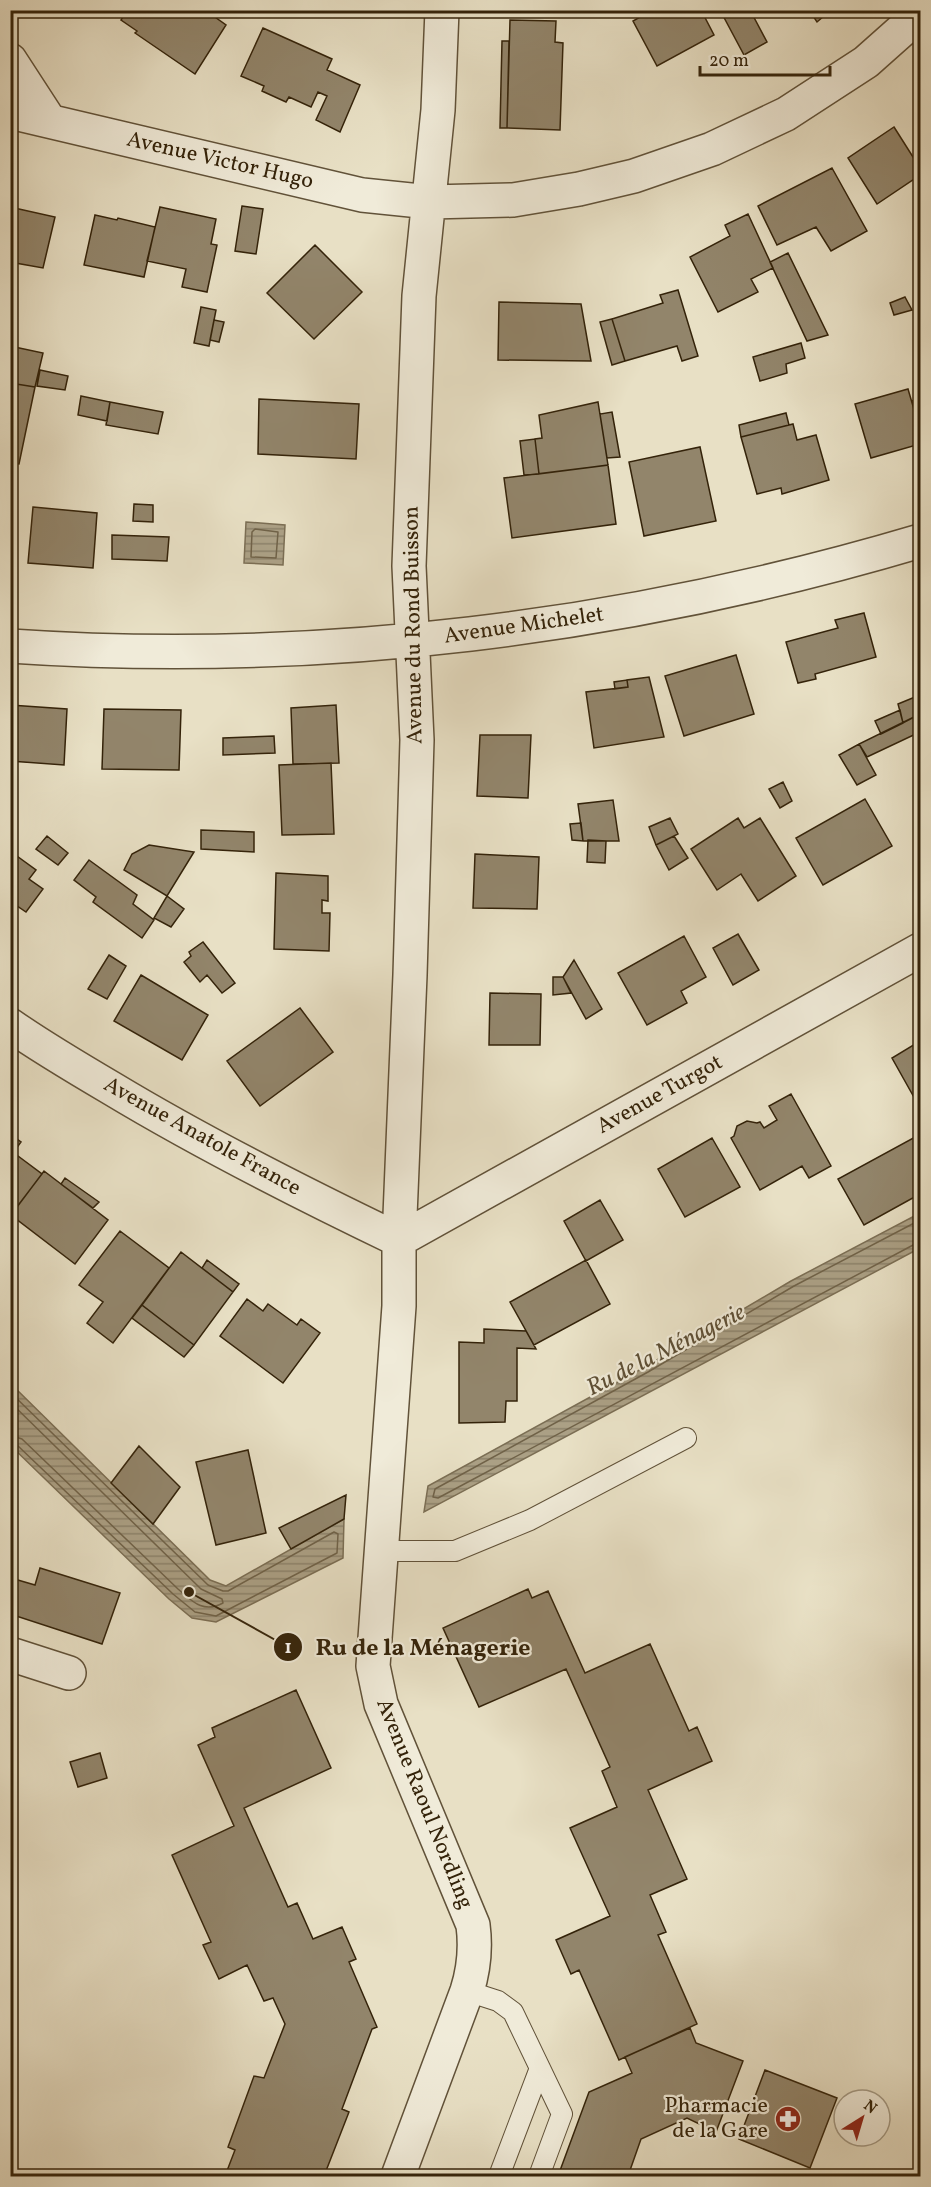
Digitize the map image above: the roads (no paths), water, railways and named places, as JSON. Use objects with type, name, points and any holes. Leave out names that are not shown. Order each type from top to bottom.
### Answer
[{"type":"street","name":"Avenue du Rond Buisson","points":[[399,1240],[417,740],[409,566],[419,296],[438,110],[442,10]]},
{"type":"street","name":"Avenue Victor Hugo","points":[[10,112],[362,195],[430,202],[513,200],[579,189],[634,176],[712,149],[786,114],[866,62],[921,14]]},
{"type":"street","points":[[10,60],[49,120]]},
{"type":"street","name":"Avenue Michelet","points":[[10,646],[66,650],[211,651],[414,641],[605,615],[672,603],[757,585],[921,541]]},
{"type":"street","name":"Avenue Turgot","points":[[399,1240],[921,950]]},
{"type":"street","name":"Avenue Anatole France","points":[[10,1024],[37,1043],[143,1107],[235,1158],[399,1240]]},
{"type":"street","name":"Avenue Raoul Nordling","points":[[398,2176],[467,1991],[474,1962],[475,1944],[473,1925],[402,1758],[377,1691],[373,1666],[399,1306],[399,1240]]},
{"type":"street","points":[[10,1654],[69,1673]]},
{"type":"lane","points":[[381,1551],[454,1551],[530,1520],[686,1438]]},
{"type":"lane","points":[[467,1991],[498,2001],[513,2012],[562,2114],[538,2176]]},
{"type":"lane","points":[[499,2176],[540,2068]]},
{"type":"water","points":[[246,522],[285,525],[283,565],[244,563]]},
{"type":"water","points":[[920,1213],[920,1248],[424,1512],[428,1486],[645,1367],[791,1281]]},
{"type":"water","points":[[10,1383],[210,1580],[226,1586],[344,1519],[343,1558],[216,1622],[192,1618],[169,1599],[11,1446]]},
{"type":"place","name":"Ru de la Ménagerie","points":[[189,1592]]},
{"type":"place","name":"Pharmacie de la Gare","points":[[788,2119]]}]
